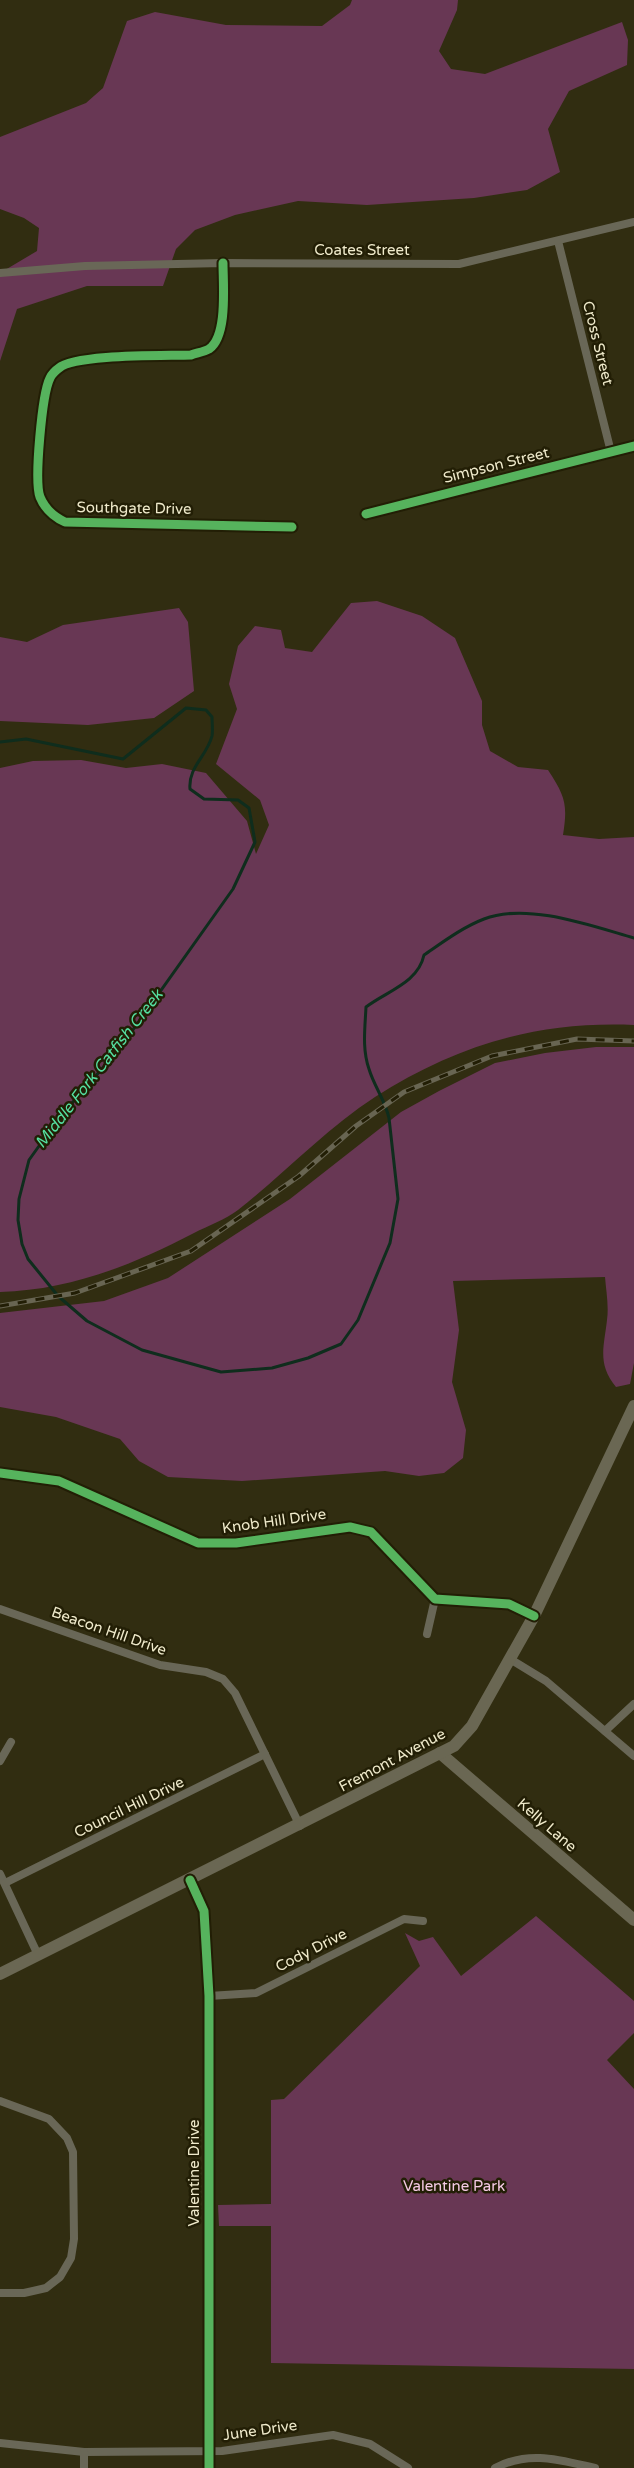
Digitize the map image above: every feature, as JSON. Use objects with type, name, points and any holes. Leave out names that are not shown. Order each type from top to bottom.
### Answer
[{"type":"main road","name":"Fremont Avenue","points":[[0,1974],[300,1826],[454,1746],[472,1726],[534,1616],[634,1406]]},
{"type":"main road","name":"Kelly Lane","points":[[440,1753],[634,1920]]},
{"type":"street","name":"Coates Street","points":[[0,273],[85,266],[223,263],[459,264],[634,222]]},
{"type":"street","name":"Cross Street","points":[[558,241],[611,452]]},
{"type":"street","name":"Southgate Drive","points":[[223,263],[221,328],[217,340],[208,349],[191,355],[68,362],[50,377],[45,394],[37,480],[40,496],[51,513],[65,522],[292,527]]},
{"type":"street","name":"Simpson Street","points":[[366,514],[634,446]]},
{"type":"street","name":"Knob Hill Drive","points":[[0,1473],[58,1481],[198,1543],[236,1543],[350,1527],[371,1532],[435,1599]]},
{"type":"street","points":[[427,1634],[435,1599],[509,1604],[534,1616]]},
{"type":"street","name":"Beacon Hill Drive","points":[[0,1609],[160,1665],[206,1672],[223,1679],[235,1693],[300,1826]]},
{"type":"street","points":[[510,1659],[546,1681],[634,1756]]},
{"type":"street","points":[[605,1731],[634,1704]]},
{"type":"street","points":[[0,1761],[11,1742]]},
{"type":"street","name":"Council Hill Drive","points":[[5,1883],[265,1754]]},
{"type":"street","points":[[0,1874],[38,1955]]},
{"type":"street","name":"Valentine Drive","points":[[190,1880],[204,1911],[209,1996],[209,2468]]},
{"type":"street","name":"Cody Drive","points":[[209,1996],[256,1993],[404,1919],[423,1921]]},
{"type":"street","points":[[0,2101],[49,2119],[67,2138],[73,2152],[74,2238],[71,2258],[60,2277],[46,2288],[24,2293],[0,2293]]},
{"type":"street","name":"June Drive","points":[[0,2443],[84,2452],[209,2451],[252,2449],[333,2435],[370,2444],[408,2468]]},
{"type":"street","points":[[84,2452],[84,2468]]},
{"type":"street","points":[[495,2468],[528,2457],[557,2458],[595,2468]]},
{"type":"green space","points":[[352,0],[458,0],[457,10],[439,51],[451,69],[485,74],[622,22],[628,40],[627,65],[569,91],[548,129],[560,172],[527,190],[474,198],[367,205],[298,201],[235,215],[195,230],[176,249],[163,286],[87,286],[17,309],[0,361],[0,273],[37,251],[39,228],[24,218],[0,209],[0,137],[86,103],[103,88],[127,21],[155,12],[226,25],[322,26],[350,5]]},
{"type":"green space","points":[[377,601],[422,616],[455,638],[482,701],[482,725],[490,751],[518,767],[548,770],[564,801],[563,835],[599,839],[634,837],[634,1025],[564,1027],[531,1032],[467,1050],[436,1063],[357,1109],[238,1210],[222,1219],[148,1255],[100,1274],[51,1286],[0,1292],[0,768],[33,761],[81,760],[126,768],[162,764],[206,773],[247,821],[256,854],[269,825],[260,800],[216,764],[237,709],[229,684],[238,646],[255,626],[281,630],[285,648],[312,652],[351,603]]},
{"type":"green space","points":[[179,608],[188,622],[194,691],[154,718],[88,725],[0,721],[0,637],[27,642],[63,625]]},
{"type":"green space","points":[[596,1047],[634,1047],[634,1363],[630,1384],[616,1387],[604,1363],[608,1309],[605,1277],[453,1281],[459,1330],[452,1382],[466,1430],[463,1458],[444,1473],[419,1476],[385,1471],[242,1481],[168,1477],[139,1461],[120,1439],[56,1417],[0,1407],[0,1313],[104,1301],[168,1278],[290,1199],[401,1112],[439,1091],[495,1063],[545,1053]]},
{"type":"green space","name":"Valentine Park","points":[[536,1916],[634,2001],[634,2033],[607,2060],[634,2089],[634,2369],[271,2363],[271,2226],[219,2226],[218,2205],[271,2204],[271,2100],[284,2099],[420,1966],[405,1933],[419,1941],[433,1937],[461,1976]]},
{"type":"waterway","name":"Middle Fork Catfish Creek","points":[[0,742],[26,739],[123,759],[186,708],[206,710],[212,717],[212,736],[192,774],[190,789],[204,799],[238,800],[249,808],[255,842],[233,889],[120,1048],[59,1118],[29,1160],[19,1199],[18,1220],[22,1244],[28,1259],[58,1296],[87,1321],[142,1350],[221,1372],[272,1368],[308,1358],[341,1344],[358,1320],[390,1243],[398,1199],[389,1118],[365,1054],[366,1007],[409,980],[421,965],[424,955],[438,945],[476,922],[501,914],[539,914],[579,922],[634,938]]},
{"type":"railway","points":[[0,1306],[75,1293],[191,1251],[299,1176],[356,1126],[404,1092],[492,1056],[577,1039],[634,1041]]},
{"type":"cycle path","points":[[223,263],[222,322],[215,342],[209,349],[191,355],[83,360],[68,363],[52,374],[44,401],[40,438],[38,474],[40,497],[50,512],[65,522],[292,527]]},
{"type":"cycle path","points":[[366,514],[634,446]]},
{"type":"cycle path","points":[[0,1473],[59,1481],[198,1543],[236,1543],[350,1527],[371,1532],[435,1599],[509,1604],[534,1616]]},
{"type":"cycle path","points":[[190,1880],[204,1911],[209,1996],[209,2468]]}]
